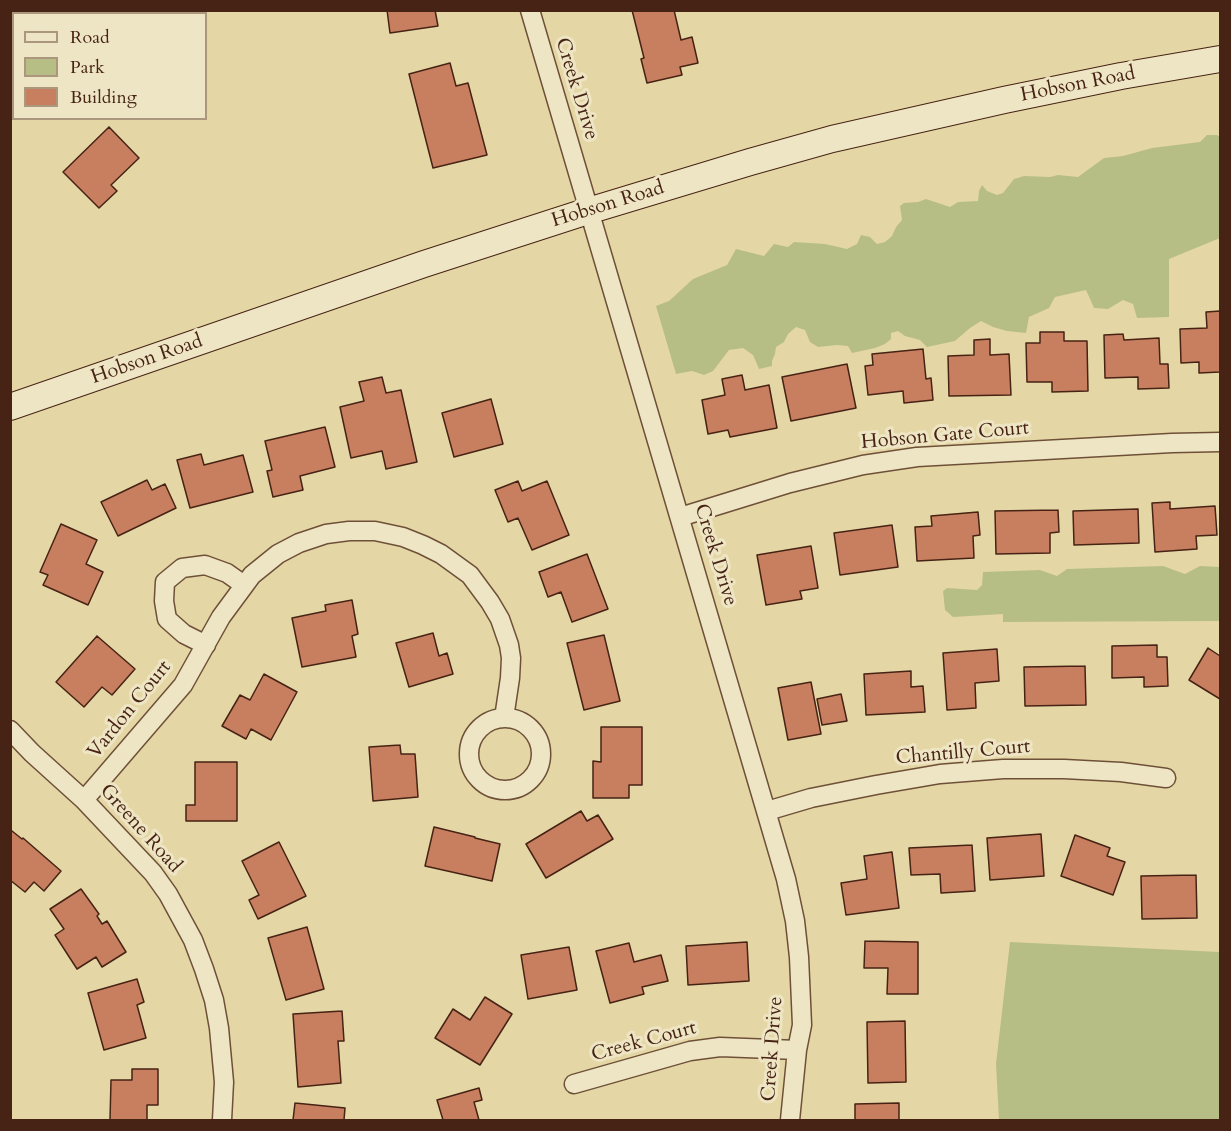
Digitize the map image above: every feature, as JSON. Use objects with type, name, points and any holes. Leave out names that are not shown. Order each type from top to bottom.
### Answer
[{"type":"main road","name":"Hobson Road","points":[[10,407],[424,264],[739,165],[832,139],[1004,100],[1121,76],[1221,59]]},
{"type":"street","name":"Creek Drive","points":[[530,10],[786,879],[798,945],[802,1024],[790,1120]]},
{"type":"street","name":"Hobson Gate Court","points":[[680,518],[790,483],[863,465],[917,457],[1221,442]]},
{"type":"street","name":"Vardon Court","points":[[84,800],[183,685],[221,617],[252,575],[278,554],[299,543],[326,534],[375,531],[403,537],[441,554],[470,575],[490,602],[506,632],[511,658],[504,718]]},
{"type":"street","points":[[206,645],[184,634],[167,619],[164,601],[165,582],[182,568],[205,565],[227,573],[244,585]]},
{"type":"street","name":"Greene Road","points":[[10,730],[84,800],[153,873],[168,894],[193,940],[213,1000],[219,1028],[224,1082],[222,1120]]},
{"type":"street","name":"Chantilly Court","points":[[767,811],[811,798],[876,785],[940,774],[1003,768],[1121,772],[1166,778]]},
{"type":"street","name":"Creek Court","points":[[574,1084],[690,1051],[720,1047],[797,1050]]},
{"type":"green space","points":[[1207,135],[1220,137],[1220,238],[1169,259],[1169,317],[1137,318],[1133,304],[1123,300],[1108,309],[1094,308],[1086,290],[1055,297],[1049,308],[1029,317],[1026,333],[1007,331],[981,321],[955,341],[927,347],[920,340],[905,336],[898,331],[891,333],[891,339],[885,344],[852,353],[848,346],[818,347],[810,342],[805,330],[796,327],[788,334],[784,342],[776,347],[772,366],[759,369],[753,355],[743,348],[729,350],[713,371],[704,375],[692,371],[676,374],[656,306],[669,301],[693,279],[727,265],[736,249],[764,256],[774,244],[788,247],[794,242],[825,244],[847,249],[857,244],[861,235],[870,237],[877,244],[885,242],[892,236],[902,220],[900,206],[904,203],[926,199],[950,207],[958,202],[978,201],[982,185],[987,191],[997,195],[1003,193],[1014,179],[1024,176],[1078,177],[1104,158],[1123,156],[1152,148],[1200,142]]},
{"type":"green space","points":[[1163,566],[1185,574],[1200,566],[1220,567],[1220,621],[1003,622],[1003,614],[953,617],[945,610],[943,591],[947,588],[977,590],[982,585],[983,572],[1040,570],[1057,576],[1067,569]]},
{"type":"green space","points":[[1010,942],[1220,952],[1220,1120],[999,1120],[996,1064]]},
{"type":"building","points":[[387,10],[435,10],[438,26],[390,33]]},
{"type":"building","points":[[632,10],[674,10],[681,40],[692,37],[698,63],[680,67],[682,75],[647,83],[641,59],[644,58]]},
{"type":"building","points":[[450,63],[456,86],[468,83],[487,155],[433,168],[409,74]]},
{"type":"building","points":[[109,127],[139,158],[111,185],[117,191],[99,208],[63,172]]},
{"type":"building","points":[[1220,311],[1220,372],[1199,373],[1199,362],[1181,363],[1180,329],[1207,328],[1206,312]]},
{"type":"building","points":[[1040,332],[1064,332],[1064,341],[1087,341],[1088,391],[1052,392],[1052,382],[1027,382],[1026,343],[1040,343]]},
{"type":"building","points":[[1123,334],[1124,340],[1159,338],[1160,364],[1168,364],[1169,388],[1138,389],[1138,377],[1105,378],[1104,335]]},
{"type":"building","points":[[990,339],[990,355],[1009,354],[1011,395],[949,396],[948,356],[974,355],[974,340]]},
{"type":"building","points":[[923,349],[926,379],[931,378],[933,400],[904,403],[903,391],[868,395],[865,366],[873,365],[872,354]]},
{"type":"building","points":[[847,364],[856,408],[791,421],[782,377]]},
{"type":"building","points":[[742,375],[745,390],[769,385],[777,428],[730,437],[728,430],[708,434],[702,400],[725,395],[722,379]]},
{"type":"building","points":[[382,377],[386,393],[401,390],[417,462],[386,469],[382,451],[351,458],[340,407],[364,401],[359,382]]},
{"type":"building","points":[[491,399],[503,444],[454,457],[442,413]]},
{"type":"building","points":[[325,427],[335,467],[300,476],[303,490],[273,497],[267,471],[272,470],[265,441]]},
{"type":"building","points":[[201,454],[204,465],[243,455],[253,492],[190,508],[177,460]]},
{"type":"building","points":[[147,480],[152,490],[165,484],[176,508],[118,536],[101,502]]},
{"type":"building","points":[[518,481],[522,491],[547,481],[569,535],[532,550],[518,518],[508,522],[495,490]]},
{"type":"building","points":[[1170,502],[1170,509],[1215,506],[1217,535],[1196,536],[1197,549],[1155,552],[1152,503]]},
{"type":"building","points":[[1138,509],[1139,543],[1074,545],[1073,511]]},
{"type":"building","points":[[1058,510],[1059,532],[1050,533],[1050,553],[996,554],[995,511]]},
{"type":"building","points":[[978,512],[980,535],[973,536],[974,558],[917,561],[915,527],[932,526],[931,516]]},
{"type":"building","points":[[61,524],[97,540],[86,564],[103,572],[88,605],[43,585],[48,575],[40,572]]},
{"type":"building","points":[[892,525],[898,567],[840,575],[834,533]]},
{"type":"building","points":[[811,546],[818,588],[800,591],[802,599],[766,605],[757,555]]},
{"type":"building","points":[[587,554],[608,609],[572,622],[561,592],[548,597],[539,572]]},
{"type":"building","points":[[352,600],[358,634],[352,636],[356,657],[302,667],[292,618],[326,611],[325,605]]},
{"type":"building","points":[[433,633],[439,656],[447,653],[453,674],[409,687],[396,643]]},
{"type":"building","points":[[604,635],[620,701],[584,710],[567,643]]},
{"type":"building","points":[[97,636],[135,669],[112,695],[102,687],[84,707],[56,682]]},
{"type":"building","points":[[1157,645],[1157,657],[1167,657],[1168,686],[1144,687],[1144,677],[1112,678],[1112,646]]},
{"type":"building","points":[[1208,648],[1220,656],[1220,699],[1189,680]]},
{"type":"building","points":[[997,649],[999,681],[975,683],[976,708],[947,710],[943,653]]},
{"type":"building","points":[[1085,666],[1086,705],[1025,706],[1024,667]]},
{"type":"building","points":[[911,671],[911,687],[923,686],[925,712],[866,715],[864,674]]},
{"type":"building","points":[[264,674],[297,692],[271,740],[251,729],[246,739],[222,726],[240,695],[250,700]]},
{"type":"building","points":[[811,682],[821,734],[788,740],[778,688]]},
{"type":"building","points":[[841,694],[847,721],[822,725],[817,699]]},
{"type":"building","points":[[601,727],[642,727],[642,785],[629,785],[629,798],[593,798],[593,761],[601,762]]},
{"type":"building","points":[[400,745],[401,754],[415,754],[418,797],[373,801],[369,747]]},
{"type":"building","points":[[195,762],[237,762],[237,821],[186,821],[186,805],[195,805]]},
{"type":"building","points":[[581,811],[587,821],[598,815],[613,839],[546,878],[526,844]]},
{"type":"building","points":[[434,827],[500,844],[492,881],[425,866]]},
{"type":"building","points":[[12,831],[61,871],[44,891],[34,882],[25,892],[10,880],[10,833]]},
{"type":"building","points":[[1041,834],[1044,876],[990,880],[987,838]]},
{"type":"building","points":[[1075,835],[1110,848],[1107,856],[1125,862],[1113,895],[1061,876]]},
{"type":"building","points":[[279,842],[306,896],[258,919],[249,900],[259,895],[242,861]]},
{"type":"building","points":[[972,845],[975,891],[941,893],[940,874],[911,875],[909,848]]},
{"type":"building","points":[[892,852],[899,908],[846,915],[841,883],[867,879],[864,856]]},
{"type":"building","points":[[1196,875],[1197,918],[1142,919],[1141,876]]},
{"type":"building","points":[[81,889],[99,914],[97,916],[102,924],[107,921],[126,952],[102,967],[96,957],[77,969],[55,935],[64,929],[50,909]]},
{"type":"building","points":[[307,927],[324,989],[286,1000],[268,938]]},
{"type":"building","points":[[865,941],[918,942],[918,994],[887,994],[888,968],[864,968]]},
{"type":"building","points":[[747,942],[749,981],[688,985],[686,946]]},
{"type":"building","points":[[629,943],[634,962],[661,955],[668,981],[642,987],[644,994],[610,1003],[596,951]]},
{"type":"building","points":[[569,947],[577,990],[528,999],[521,955]]},
{"type":"building","points":[[137,979],[144,1002],[137,1005],[146,1038],[104,1050],[88,993]]},
{"type":"building","points":[[485,997],[512,1014],[480,1065],[435,1038],[453,1009],[470,1020]]},
{"type":"building","points":[[342,1011],[344,1041],[338,1041],[341,1083],[298,1087],[293,1014]]},
{"type":"building","points":[[905,1021],[906,1082],[868,1083],[867,1022]]},
{"type":"building","points":[[132,1069],[158,1069],[158,1105],[147,1105],[147,1120],[110,1120],[111,1080],[132,1080]]},
{"type":"building","points":[[479,1088],[482,1100],[474,1102],[479,1120],[443,1120],[437,1100]]},
{"type":"building","points":[[295,1103],[345,1108],[344,1120],[293,1120]]},
{"type":"building","points":[[899,1103],[899,1120],[855,1120],[855,1104]]}]
